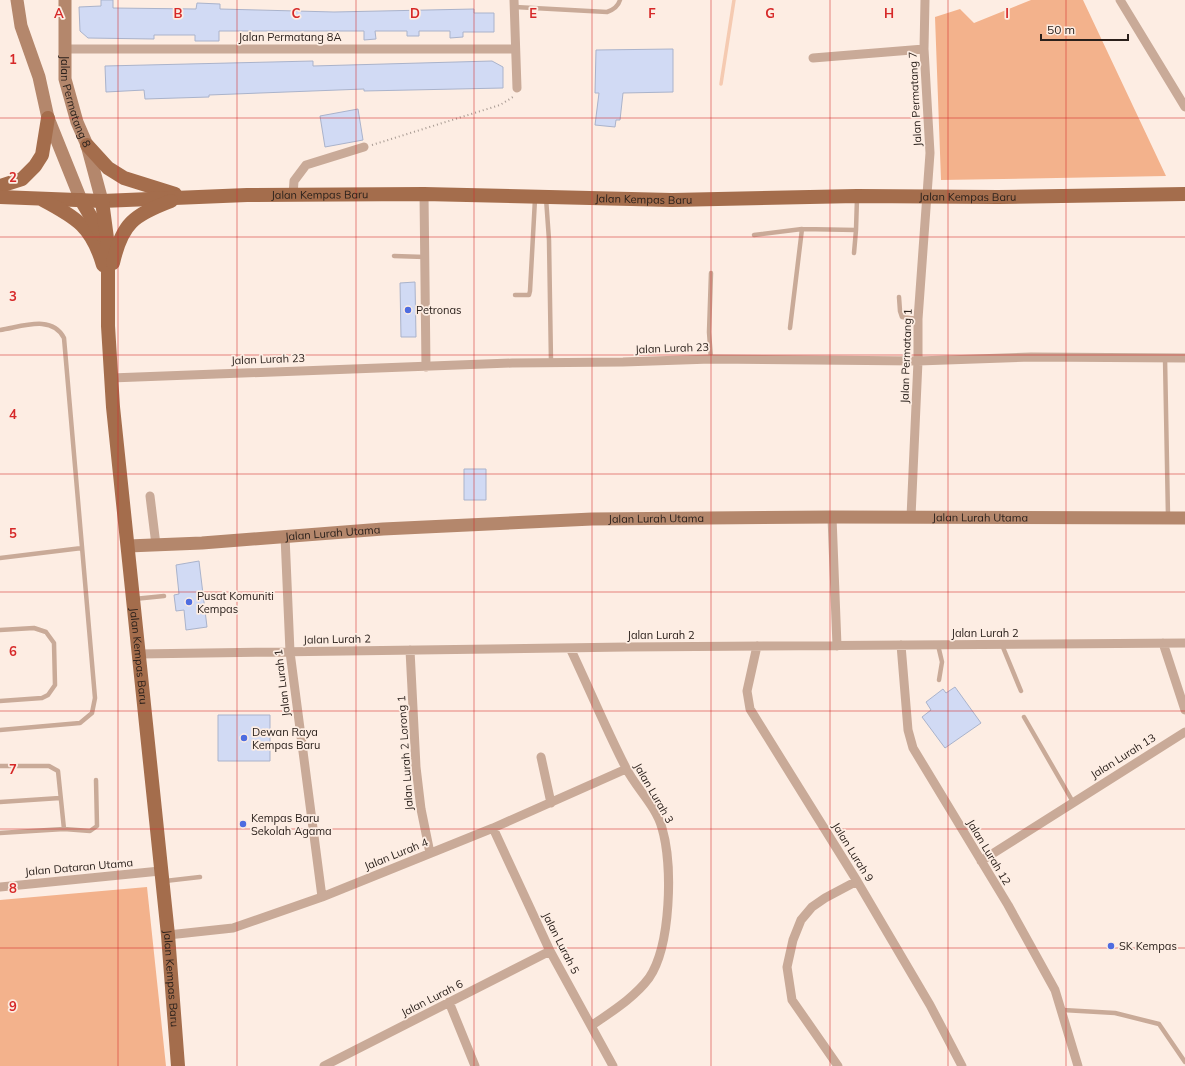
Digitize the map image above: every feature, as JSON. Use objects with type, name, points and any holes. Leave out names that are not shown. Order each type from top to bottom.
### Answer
[{"type":"main road","points":[[0,186],[22,179],[35,166],[42,155],[48,118]]},
{"type":"main road","points":[[87,145],[108,168],[124,178],[182,196]]},
{"type":"main road","name":"Jalan Kempas Baru","points":[[0,197],[102,201],[182,196],[424,194],[672,200],[857,196],[1185,194]]},
{"type":"main road","points":[[108,285],[117,245],[124,230],[148,210],[182,196]]},
{"type":"main road","points":[[40,198],[62,210],[87,229],[97,246],[108,285]]},
{"type":"main road","name":"Jalan Kempas Baru","points":[[81,200],[95,221],[108,246]]},
{"type":"main road","name":"Jalan Kempas Baru","points":[[102,201],[108,246],[111,378],[132,599],[168,936],[178,1066]]},
{"type":"street","points":[[17,0],[21,26],[39,77],[48,118],[81,200]]},
{"type":"street","name":"Jalan Permatang 8","points":[[65,0],[65,79],[77,122],[87,145],[102,201]]},
{"type":"street","name":"Jalan Permatang 7","points":[[925,0],[924,49],[930,154],[926,196]]},
{"type":"street","points":[[1120,0],[1185,107]]},
{"type":"street","points":[[515,4],[517,88]]},
{"type":"street","name":"Jalan Permatang 8A","points":[[65,49],[515,49]]},
{"type":"street","points":[[813,58],[924,49]]},
{"type":"street","points":[[293,194],[294,181],[306,164],[364,147]]},
{"type":"street","points":[[424,194],[426,367]]},
{"type":"street","name":"Jalan Permatang 1","points":[[911,517],[918,361],[918,319],[926,196]]},
{"type":"street","name":"Jalan Lurah 23","points":[[111,378],[551,362],[623,362],[711,358],[918,361],[1031,357],[1185,358]]},
{"type":"street","points":[[150,496],[156,545]]},
{"type":"street","points":[[832,516],[837,646]]},
{"type":"street","name":"Jalan Lurah Utama","points":[[128,546],[592,519],[630,520],[832,516],[1185,518]]},
{"type":"street","name":"Jalan Lurah 1","points":[[285,536],[290,652],[322,897]]},
{"type":"street","name":"Jalan Lurah 2","points":[[138,654],[627,647],[1185,643]]},
{"type":"street","points":[[1163,644],[1185,710]]},
{"type":"street","name":"Jalan Lurah 12","points":[[901,645],[910,739],[917,754],[981,861],[1055,990],[1063,1010],[1078,1066]]},
{"type":"street","name":"Jalan Lurah 9","points":[[757,646],[747,691],[750,709],[857,881],[930,1005],[962,1066]]},
{"type":"street","name":"Jalan Lurah 3","points":[[570,648],[626,769],[662,826],[667,849],[670,879],[661,954],[649,978],[632,997],[591,1026]]},
{"type":"street","name":"Jalan Lurah 2 Lorong 1","points":[[410,650],[416,767],[421,809],[430,853]]},
{"type":"street","name":"Jalan Lurah 13","points":[[981,861],[1185,732]]},
{"type":"street","points":[[541,757],[551,803]]},
{"type":"street","name":"Jalan Lurah 4","points":[[168,936],[233,928],[322,897],[493,828],[626,769]]},
{"type":"street","name":"Jalan Lurah 5","points":[[493,828],[550,951],[613,1066]]},
{"type":"street","name":"Jalan Dataran Utama","points":[[0,887],[161,876]]},
{"type":"street","points":[[838,1066],[792,1000],[787,967],[793,940],[801,920],[812,907],[825,898],[857,881]]},
{"type":"street","name":"Jalan Lurah 6","points":[[324,1066],[550,951]]},
{"type":"street","points":[[449,1002],[475,1066]]},
{"type":"lane","points":[[515,4],[606,12],[614,10],[619,5],[620,0]]},
{"type":"lane","points":[[854,252],[857,196]]},
{"type":"lane","points":[[515,295],[529,295],[540,197]]},
{"type":"lane","points":[[540,197],[549,240],[551,362]]},
{"type":"lane","points":[[754,235],[802,229],[856,230]]},
{"type":"lane","points":[[790,328],[802,229]]},
{"type":"lane","points":[[394,256],[425,257]]},
{"type":"lane","points":[[711,273],[709,332],[711,358]]},
{"type":"lane","points":[[899,296],[902,317],[918,319]]},
{"type":"lane","points":[[0,330],[45,323],[60,331],[64,338],[95,698],[92,713],[80,723],[0,730]]},
{"type":"lane","points":[[1165,358],[1168,518]]},
{"type":"lane","points":[[0,558],[82,548]]},
{"type":"lane","points":[[132,599],[164,596]]},
{"type":"lane","points":[[0,630],[34,628],[46,632],[54,643],[55,685],[48,694],[42,698],[0,701]]},
{"type":"lane","points":[[938,645],[942,662],[940,680]]},
{"type":"lane","points":[[1002,645],[1021,691]]},
{"type":"lane","points":[[1024,716],[1073,802]]},
{"type":"lane","points":[[0,766],[49,766],[58,771],[64,829]]},
{"type":"lane","points":[[0,833],[64,829],[90,831],[97,826],[96,780]]},
{"type":"lane","points":[[0,802],[60,798]]},
{"type":"lane","points":[[161,876],[200,877]]},
{"type":"lane","points":[[1063,1010],[1114,1013],[1159,1024],[1185,1062]]},
{"type":"path","points":[[364,147],[500,105],[513,97],[517,88]]},
{"type":"shaded area","points":[[1031,0],[1083,0],[1166,176],[941,180],[935,17],[960,9],[974,23]]},
{"type":"shaded area","points":[[147,887],[166,1066],[0,1066],[0,900]]},
{"type":"building","points":[[101,0],[113,0],[113,8],[196,9],[197,3],[220,4],[220,9],[334,12],[474,9],[474,13],[494,13],[494,32],[463,32],[463,37],[450,38],[450,31],[419,31],[419,36],[407,36],[407,31],[375,31],[376,39],[364,40],[364,31],[219,31],[219,41],[195,41],[195,35],[154,35],[154,39],[88,38],[80,31],[79,7],[101,6]]},
{"type":"building","points":[[673,49],[673,92],[623,93],[620,120],[616,120],[615,127],[595,125],[599,93],[595,93],[596,50]]},
{"type":"building","points":[[313,61],[313,66],[492,61],[503,67],[503,88],[364,91],[364,89],[145,99],[144,90],[106,92],[105,66]]},
{"type":"building","points":[[358,109],[363,140],[325,147],[320,116]]},
{"type":"building","name":"Petronas","points":[[415,282],[416,337],[401,337],[400,283]]},
{"type":"building","points":[[464,469],[486,469],[486,500],[464,500]]},
{"type":"building","name":"Pusat Komuniti Kempas","points":[[199,561],[207,627],[186,630],[184,610],[176,611],[174,595],[179,594],[176,565]]},
{"type":"building","points":[[955,687],[981,723],[945,748],[922,717],[931,710],[926,702],[943,689],[946,693]]},
{"type":"building","name":"Dewan Raya Kempas Baru","points":[[218,715],[270,715],[270,761],[218,761]]},
{"type":"waterway","points":[[721,84],[734,0]]},
{"type":"place","name":"Petronas","points":[[408,310]]},
{"type":"place","name":"Pusat Komuniti Kempas","points":[[189,602]]},
{"type":"place","name":"Dewan Raya Kempas Baru","points":[[244,738]]},
{"type":"place","name":"Kempas Baru Sekolah Agama","points":[[243,824]]},
{"type":"place","name":"SK Kempas","points":[[1111,946]]}]
